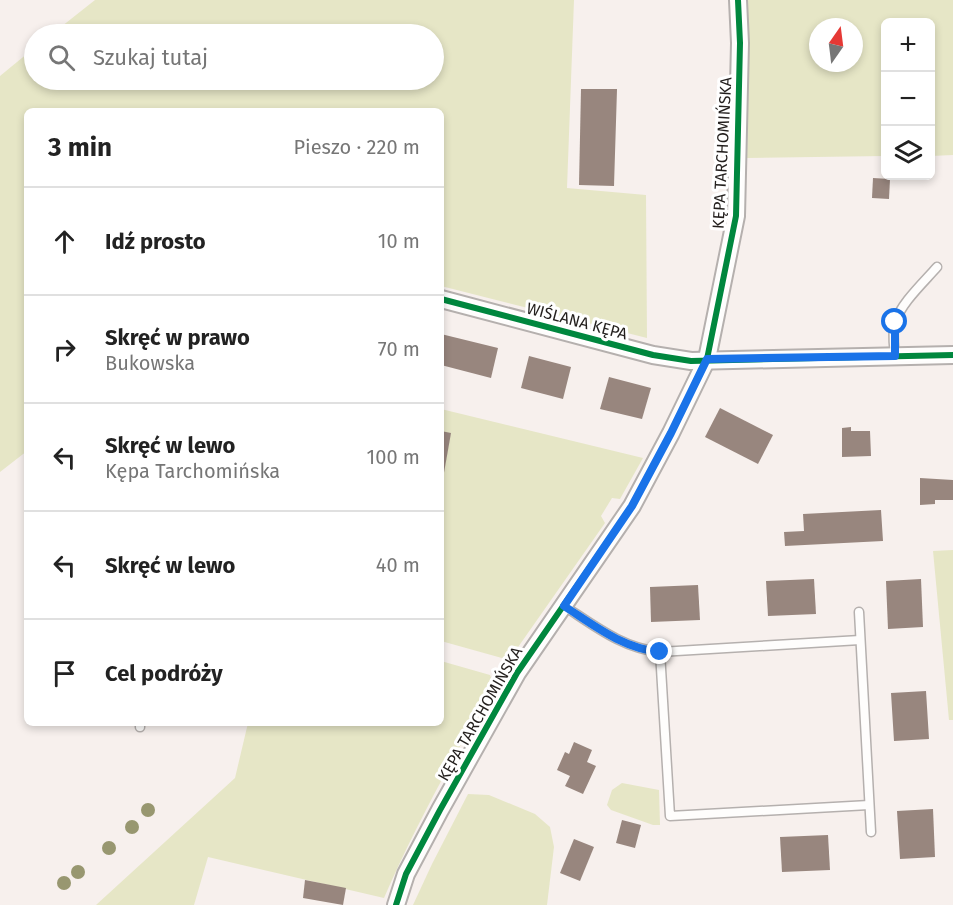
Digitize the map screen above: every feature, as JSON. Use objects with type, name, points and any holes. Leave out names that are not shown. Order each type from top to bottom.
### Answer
[{"type":"street","name":"KĘPA TARCHOMIŃSKA","points":[[396,905],[406,874],[517,673],[632,506],[707,359],[736,216],[740,43],[738,0]]},
{"type":"street","name":"WIŚLANA KĘPA","points":[[444,300],[652,355],[691,361],[953,355]]},
{"type":"lane","points":[[895,356],[895,322],[900,311],[937,267]]},
{"type":"lane","points":[[564,606],[622,643],[642,650],[660,652],[860,640]]},
{"type":"lane","points":[[860,612],[871,832]]},
{"type":"lane","points":[[660,652],[670,816],[869,805]]},
{"type":"green space","points":[[95,0],[574,0],[567,188],[646,195],[647,338],[444,287],[444,108],[24,108],[24,453],[0,472],[0,76],[24,56],[24,90],[444,90],[444,24],[65,24]]},
{"type":"green space","points":[[745,0],[953,0],[953,155],[935,156],[935,18],[881,18],[881,156],[747,158],[749,55]]},
{"type":"green space","points":[[444,410],[643,458],[620,499],[612,498],[601,516],[605,523],[509,660],[444,642]]},
{"type":"green space","points":[[953,550],[953,720],[949,720],[933,551]]},
{"type":"green space","points":[[444,662],[490,675],[494,685],[450,764],[384,898],[208,857],[194,905],[96,905],[235,778],[247,726],[444,726]]},
{"type":"green space","points":[[622,783],[659,790],[660,825],[653,825],[611,810],[607,805],[612,790]]},
{"type":"green space","points":[[468,794],[489,795],[535,814],[550,827],[554,847],[547,905],[413,905]]},
{"type":"building","points":[[581,89],[617,89],[614,186],[579,185]]},
{"type":"building","points":[[873,178],[890,180],[889,199],[872,198]]},
{"type":"building","points":[[444,335],[498,348],[491,378],[444,366]]},
{"type":"building","points":[[529,356],[571,367],[563,399],[521,388]]},
{"type":"building","points":[[609,377],[651,388],[642,419],[600,409]]},
{"type":"building","points":[[720,408],[773,435],[758,464],[705,437]]},
{"type":"building","points":[[851,427],[851,431],[870,431],[871,456],[842,457],[842,428]]},
{"type":"building","points":[[444,432],[451,433],[444,473]]},
{"type":"building","points":[[920,478],[953,480],[953,500],[935,500],[935,504],[920,505]]},
{"type":"building","points":[[881,510],[883,541],[785,546],[784,532],[804,531],[803,514]]},
{"type":"building","points":[[814,579],[816,614],[768,616],[766,581]]},
{"type":"building","points":[[921,579],[923,627],[888,629],[886,581]]},
{"type":"building","points":[[698,585],[700,620],[651,622],[650,587]]},
{"type":"building","points":[[926,691],[929,739],[894,741],[891,693]]},
{"type":"building","points":[[574,742],[592,750],[587,762],[596,766],[583,794],[565,786],[570,776],[557,770],[565,752],[569,754]]},
{"type":"building","points":[[933,809],[935,857],[900,859],[897,811]]},
{"type":"building","points":[[622,820],[641,825],[635,848],[616,843]]},
{"type":"building","points":[[828,835],[830,870],[782,872],[780,837]]},
{"type":"building","points":[[574,839],[594,847],[580,881],[560,873]]},
{"type":"building","points":[[305,880],[346,888],[343,905],[303,898]]},
{"type":"cycle path","points":[[396,905],[406,874],[517,673],[632,506],[707,359],[736,216],[740,43],[738,0]]},
{"type":"cycle path","points":[[444,300],[653,355],[691,361],[953,355]]},
{"type":"route","points":[[660,652],[642,650],[622,643],[564,606],[632,506],[707,359],[895,356],[895,322]]}]
